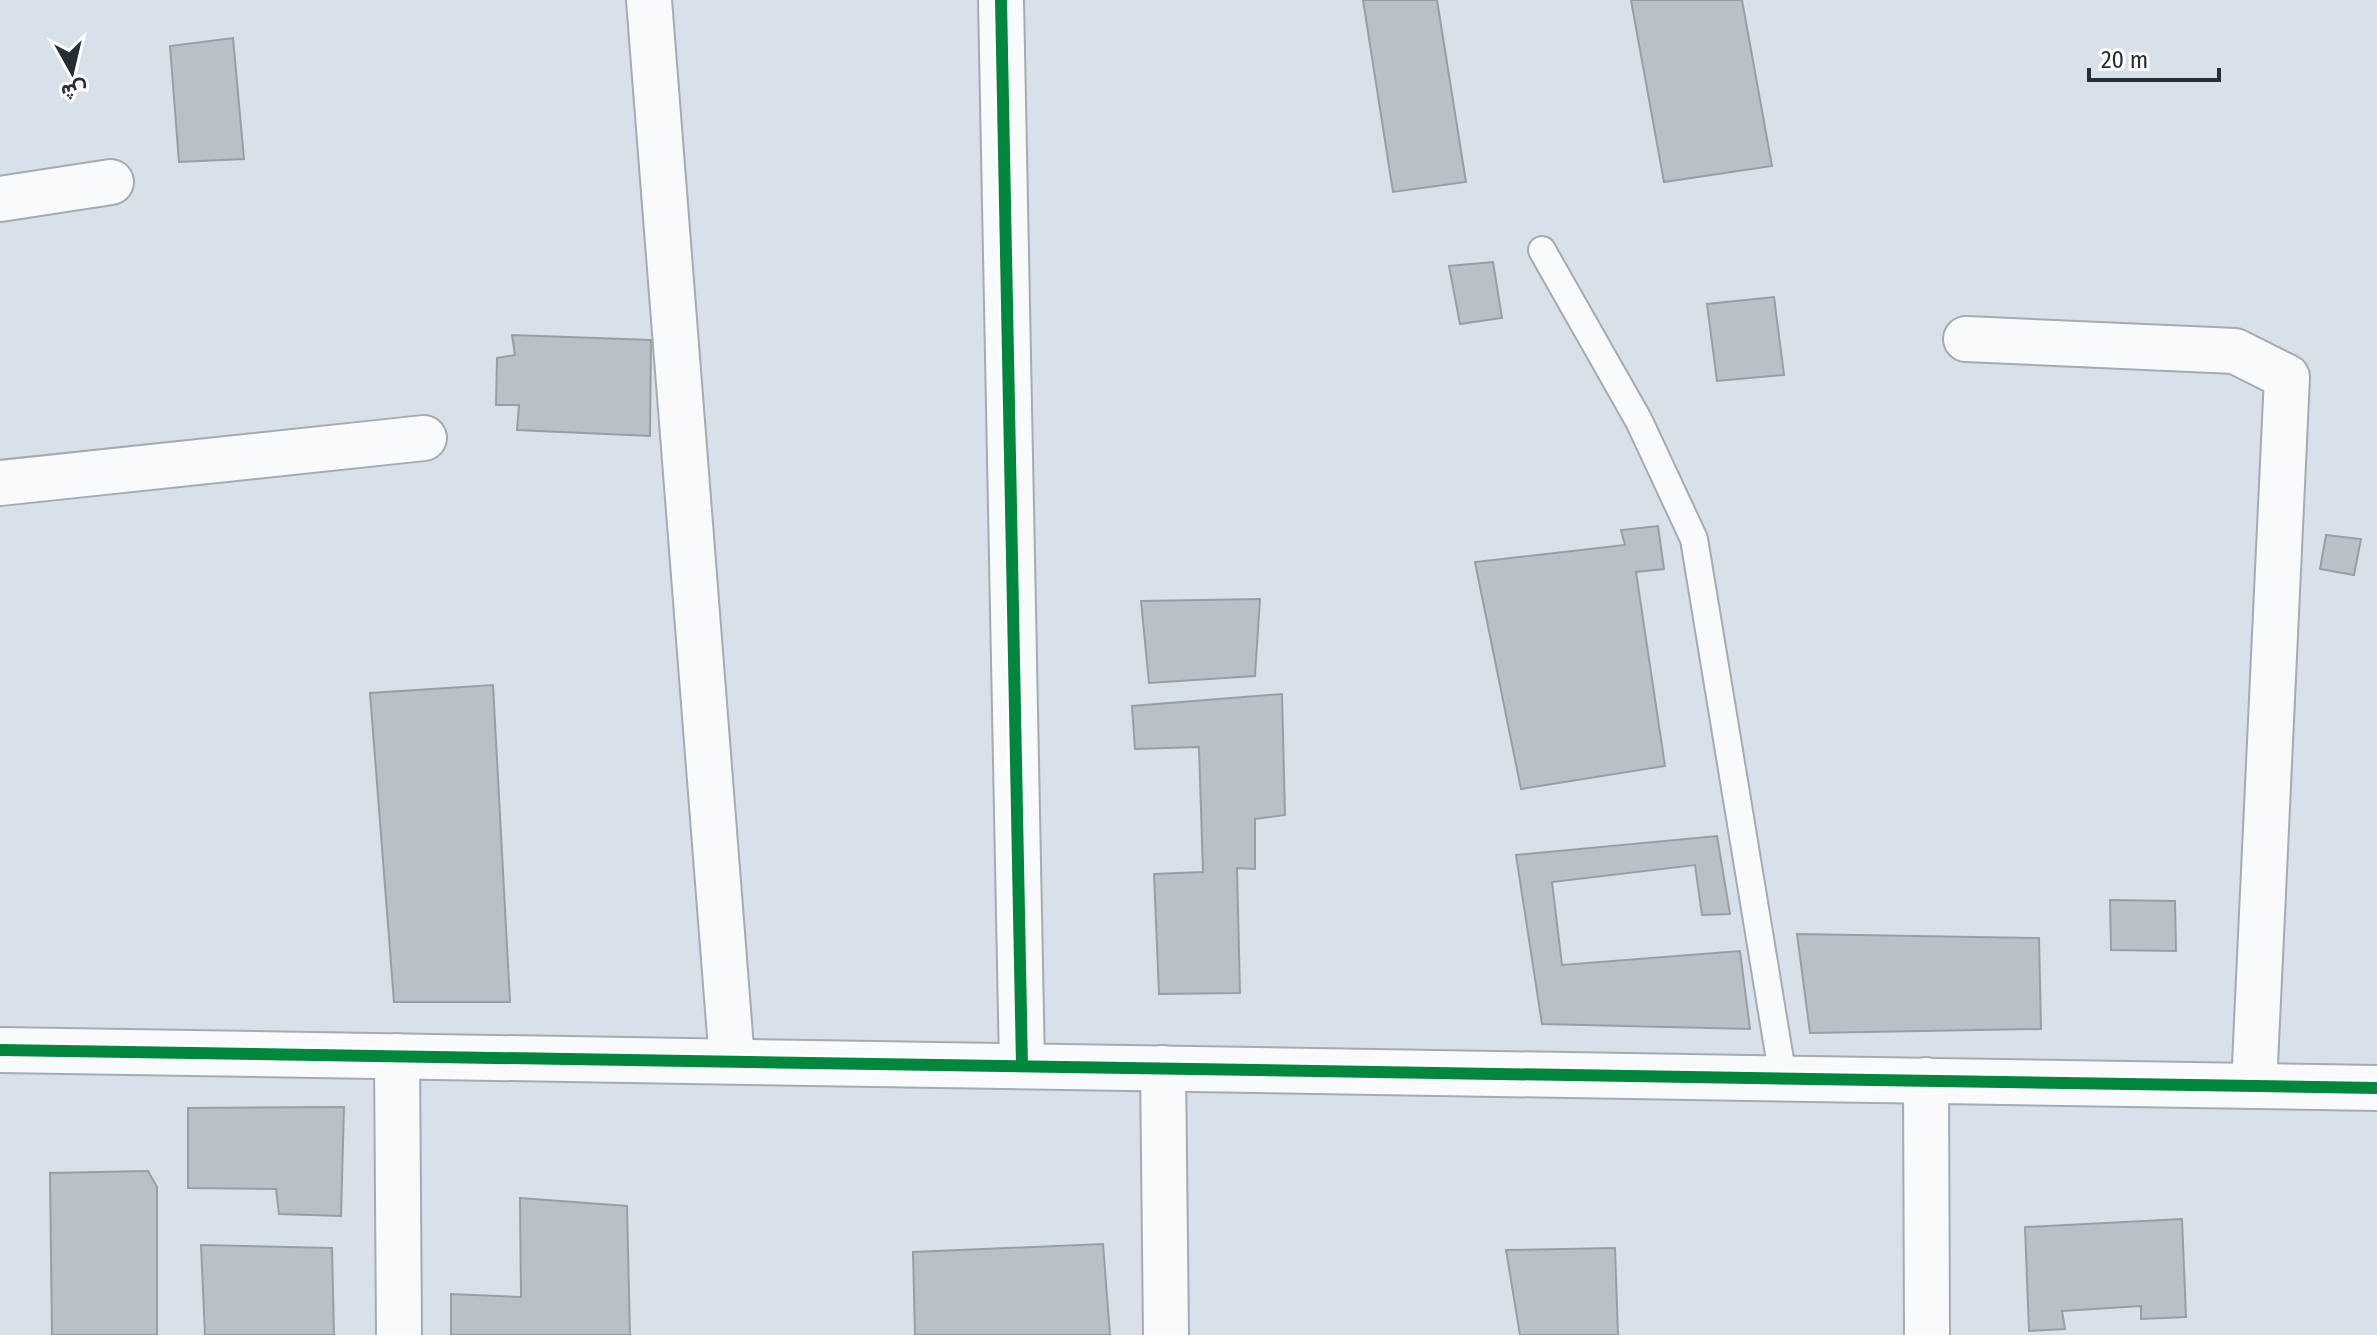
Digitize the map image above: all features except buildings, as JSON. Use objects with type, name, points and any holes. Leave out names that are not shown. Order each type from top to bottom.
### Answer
[{"type":"street","points":[[649,0],[732,1061]]},
{"type":"street","points":[[1001,0],[1022,1066]]},
{"type":"street","points":[[0,199],[111,182]]},
{"type":"street","points":[[1966,339],[2235,351],[2287,377],[2254,1086]]},
{"type":"street","points":[[0,483],[424,438]]},
{"type":"street","points":[[0,1050],[2377,1088]]},
{"type":"street","points":[[397,1056],[399,1335]]},
{"type":"street","points":[[1163,1068],[1166,1335]]},
{"type":"street","points":[[1926,1080],[1927,1335]]},
{"type":"lane","points":[[1542,250],[1639,421],[1694,539],[1783,1078]]},
{"type":"cycle path","points":[[1001,0],[1022,1066]]},
{"type":"cycle path","points":[[0,1050],[2377,1088]]}]
